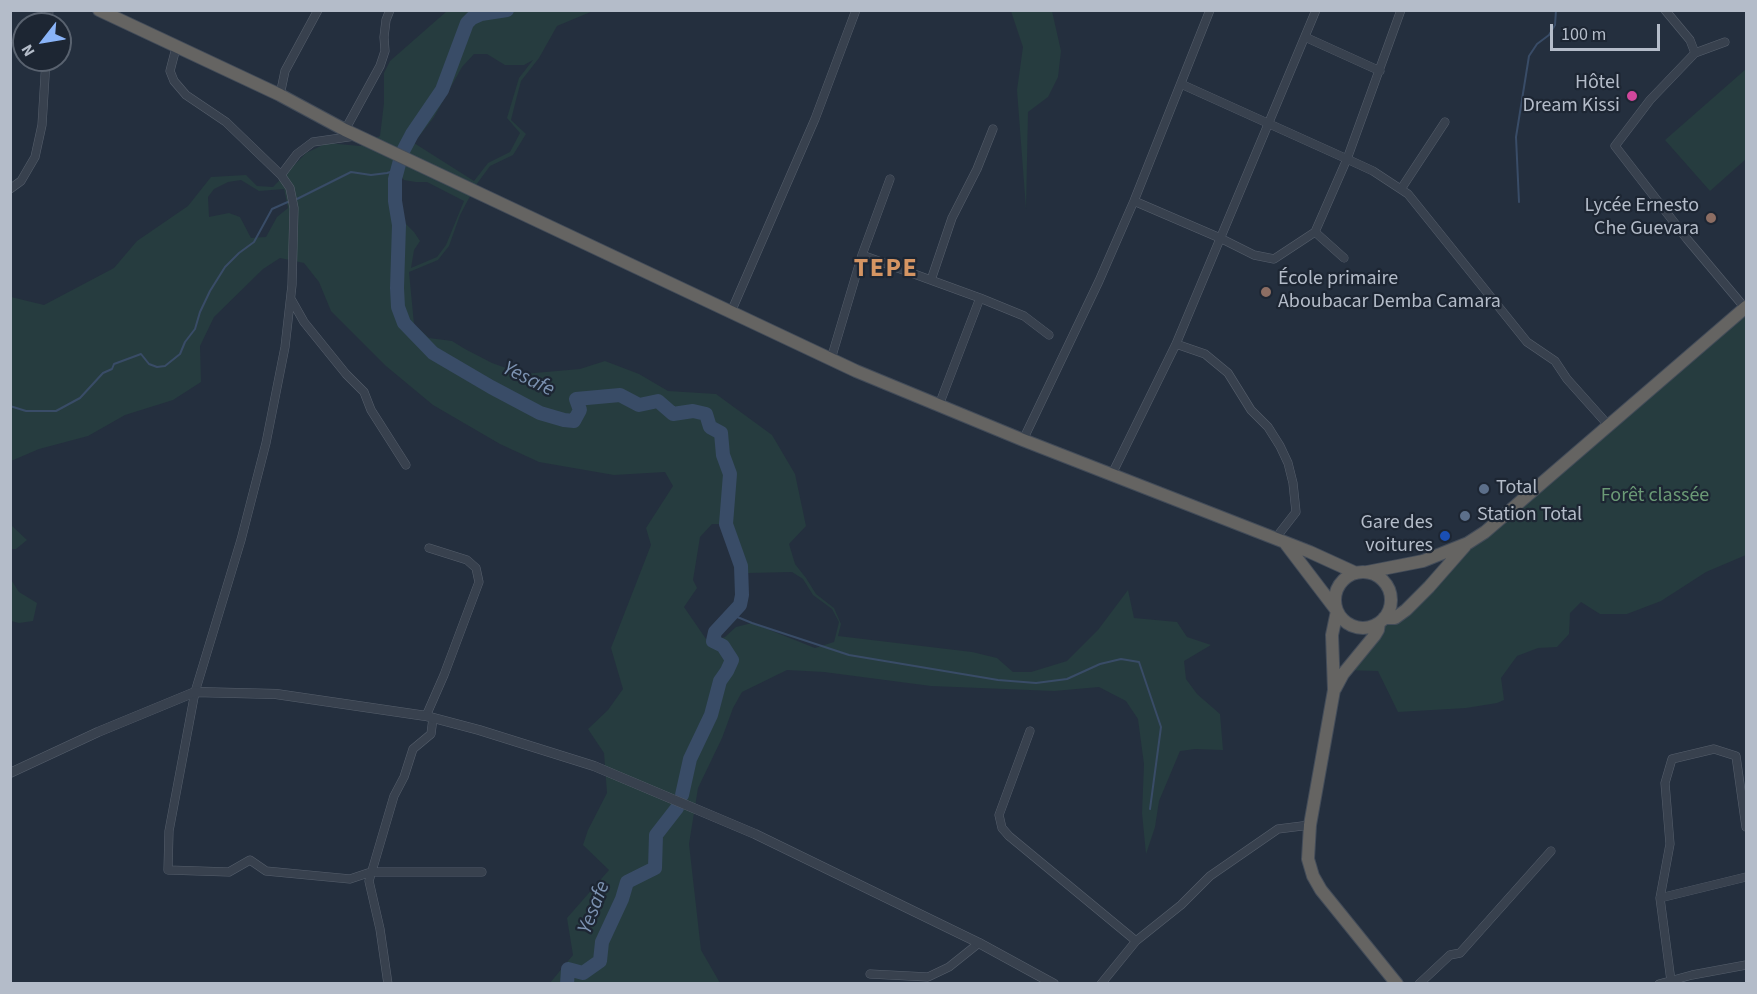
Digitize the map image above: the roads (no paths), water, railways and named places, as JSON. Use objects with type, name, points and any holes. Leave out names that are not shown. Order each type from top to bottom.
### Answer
[{"type":"highway","points":[[99,10],[280,95],[345,130],[418,165],[831,359],[1023,440],[1280,542],[1362,573],[1375,575],[1387,586],[1390,603],[1375,635],[1342,674],[1334,690]]},
{"type":"highway","points":[[1397,984],[1321,890],[1312,876],[1308,860],[1310,825],[1334,690],[1332,636],[1337,611],[1335,595],[1338,587],[1349,576],[1423,561],[1468,543],[1485,532],[1745,308]]},
{"type":"highway","points":[[1280,542],[1348,623],[1363,628],[1381,620],[1395,618],[1406,610],[1468,543]]},
{"type":"street","points":[[280,95],[285,71],[318,10]]},
{"type":"street","points":[[345,130],[380,66],[385,51],[386,20],[390,10]]},
{"type":"street","points":[[731,312],[815,118],[856,10]]},
{"type":"street","points":[[1023,440],[1099,281],[1134,201],[1210,10]]},
{"type":"street","points":[[1112,474],[1176,344],[1316,10]]},
{"type":"street","points":[[1134,201],[1220,237],[1254,255],[1274,259],[1315,232],[1347,159],[1401,10]]},
{"type":"street","points":[[1665,10],[1690,40],[1695,53]]},
{"type":"street","points":[[1305,37],[1380,71]]},
{"type":"street","points":[[1725,42],[1695,53],[1650,100],[1615,146],[1687,239],[1745,308]]},
{"type":"street","points":[[176,48],[170,71],[174,81],[186,95],[226,123],[281,175],[290,188],[294,208],[291,299],[285,346],[266,443],[241,540],[195,692],[169,831],[168,870],[229,872],[250,860],[266,871],[350,879],[371,872],[482,872]]},
{"type":"street","points":[[10,189],[21,181],[35,157],[42,125],[45,72]]},
{"type":"street","points":[[1181,84],[1347,159],[1408,194],[1527,342],[1555,361],[1609,426]]},
{"type":"street","points":[[1401,189],[1445,122]]},
{"type":"street","points":[[931,280],[952,218],[977,169],[993,129]]},
{"type":"street","points":[[281,175],[297,154],[313,142],[359,136]]},
{"type":"street","points":[[831,359],[862,255],[890,179]]},
{"type":"street","points":[[1315,232],[1344,258]]},
{"type":"street","points":[[862,255],[1024,316],[1049,335]]},
{"type":"street","points":[[939,405],[980,298]]},
{"type":"street","points":[[291,299],[304,322],[346,374],[364,392],[371,410],[406,465]]},
{"type":"street","points":[[1176,344],[1205,354],[1228,373],[1251,410],[1268,427],[1280,446],[1288,463],[1293,483],[1296,512],[1280,542]]},
{"type":"street","points":[[388,984],[380,929],[369,881],[371,872],[393,796],[404,777],[413,749],[431,734],[430,717],[480,582],[476,568],[467,560],[429,548]]},
{"type":"street","points":[[10,773],[98,732],[195,692],[276,694],[430,717],[594,766],[755,834],[980,943],[1054,984]]},
{"type":"street","points":[[1030,731],[999,815],[1002,828],[1136,941]]},
{"type":"street","points":[[1671,981],[1660,898],[1670,844],[1665,783],[1672,759],[1714,748],[1736,756],[1746,827]]},
{"type":"street","points":[[1101,984],[1136,941],[1181,905],[1210,876],[1278,829],[1310,825]]},
{"type":"street","points":[[1419,984],[1450,955],[1460,953],[1551,851]]},
{"type":"street","points":[[1660,898],[1746,877]]},
{"type":"street","points":[[870,974],[928,976],[949,967],[980,943]]},
{"type":"street","points":[[1659,984],[1746,965]]},
{"type":"street","points":[[1692,975],[1697,984]]},
{"type":"waterway","name":"Yesafe","points":[[507,10],[481,14],[467,23],[442,90],[402,153],[395,179],[395,201],[399,225],[398,307],[404,323],[433,353],[540,413],[574,421],[580,410],[576,399],[620,395],[639,405],[658,401],[673,414],[693,411],[706,414],[710,427],[721,433],[723,455],[730,474],[726,524],[741,566],[742,595],[740,605],[715,632],[713,641],[723,646],[732,660],[720,681],[711,715],[690,759],[682,795]]},
{"type":"waterway","points":[[1519,202],[1516,137],[1529,56],[1537,44],[1549,35],[1555,25],[1556,10]]},
{"type":"waterway","points":[[295,200],[351,172],[371,175],[397,170]]},
{"type":"waterway","points":[[10,406],[26,411],[56,411],[80,398],[103,373],[112,369],[114,364],[141,354],[149,364],[157,367],[165,366],[180,354],[185,342],[195,329],[210,291],[225,267],[254,242],[272,209],[290,201]]},
{"type":"waterway","points":[[730,614],[849,655],[998,680],[1036,683],[1067,679],[1100,664],[1121,659],[1139,662],[1161,727],[1150,809]]},
{"type":"waterway","name":"Yesafe","points":[[567,984],[568,969],[583,973],[600,961],[602,942],[622,899],[627,882],[655,868],[656,835],[677,808]]},
{"type":"place","name":"Hôtel Dream Kissi","points":[[1632,96]]},
{"type":"place","name":"Lycée Ernesto Che Guevara","points":[[1711,218]]},
{"type":"place","name":"École primaire Aboubacar Demba Camara","points":[[1266,292]]},
{"type":"place","name":"Total","points":[[1484,489]]},
{"type":"place","name":"Station Total","points":[[1465,516]]},
{"type":"place","name":"Gare des voitures","points":[[1445,536]]},
{"type":"district","name":"TEPE","points":[[886,270]]},
{"type":"park label","name":"Forêt classée","points":[[1655,497]]}]
